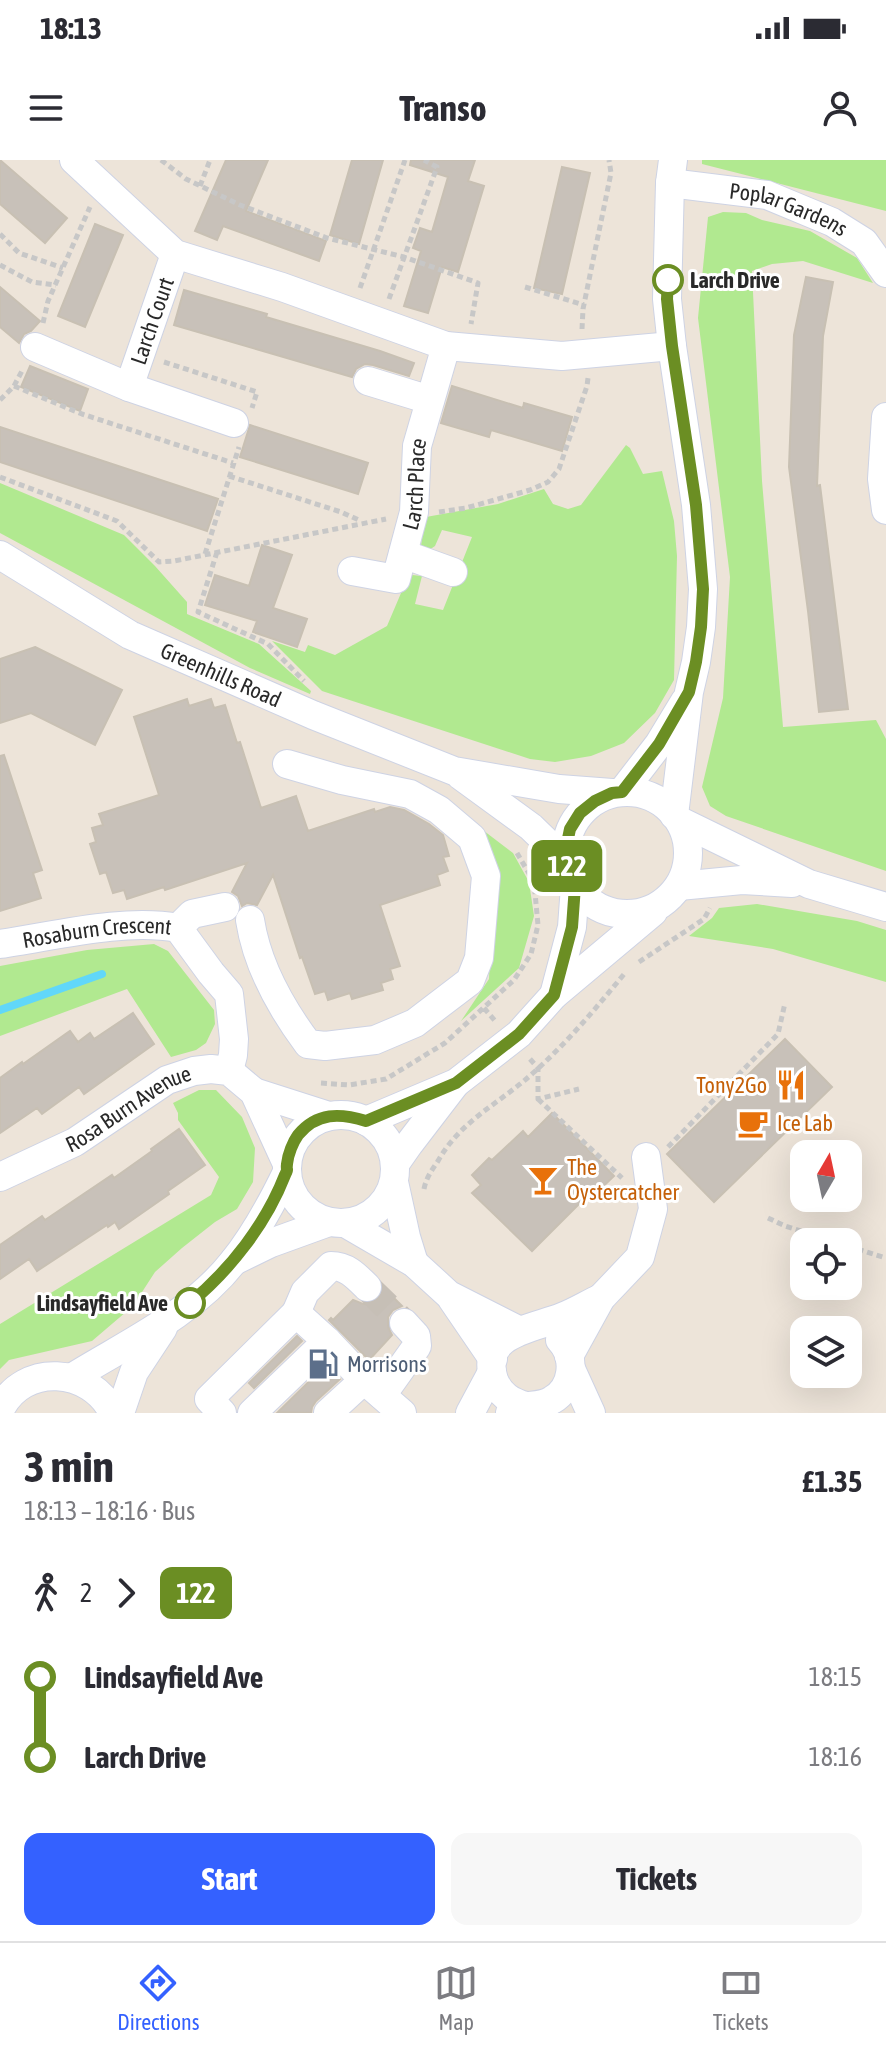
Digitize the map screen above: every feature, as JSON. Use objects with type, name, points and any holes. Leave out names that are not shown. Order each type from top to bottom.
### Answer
[{"type":"street","points":[[74,160],[175,254],[282,287],[446,346],[562,356],[672,346]]},
{"type":"street","points":[[671,172],[667,299],[696,505],[703,589],[677,818]]},
{"type":"street","name":"Poplar Gardens","points":[[671,172],[767,195],[832,222],[864,242],[886,273]]},
{"type":"street","name":"Larch Court","points":[[129,387],[175,254]]},
{"type":"street","name":"Larch Place","points":[[352,571],[396,579],[413,515],[417,446],[446,346]]},
{"type":"street","name":"Larch Court","points":[[35,347],[129,387],[242,418]]},
{"type":"street","points":[[368,381],[430,400]]},
{"type":"street","points":[[886,417],[882,479],[886,510]]},
{"type":"street","points":[[403,554],[453,572]]},
{"type":"street","name":"Greenhills Road","points":[[0,555],[130,635],[313,715],[454,771],[559,789],[617,793]]},
{"type":"street","points":[[617,793],[659,744],[689,692]]},
{"type":"street","points":[[178,928],[192,914],[237,914],[253,939],[276,995],[308,1044],[325,1046],[375,1040],[415,1023],[470,981],[479,958],[486,876],[472,838],[439,810],[410,794],[342,780],[287,764]]},
{"type":"street","name":"Greenhills Road","points":[[454,771],[531,827],[571,874]]},
{"type":"street","points":[[233,1262],[271,1243],[337,1223],[360,1220],[373,1212],[386,1199],[394,1173],[409,1144],[456,1083],[519,1034],[554,995],[669,896],[683,879],[688,862],[688,840],[677,818],[665,805],[649,795],[631,791],[595,801],[580,813],[570,829],[566,848],[571,874],[572,927],[554,995]]},
{"type":"street","points":[[677,818],[809,884],[886,907]]},
{"type":"street","points":[[571,874],[589,901],[607,912],[624,915],[642,913],[669,896],[725,881],[809,884]]},
{"type":"street","name":"Rosaburn Crescent","points":[[0,944],[126,925],[156,924],[178,928],[229,994]]},
{"type":"street","points":[[271,981],[229,994],[234,1039],[229,1071],[254,1092],[329,1116]]},
{"type":"street","name":"Rosa Burn Avenue","points":[[0,1177],[75,1142],[167,1080],[194,1071],[229,1071]]},
{"type":"street","points":[[366,1121],[456,1083]]},
{"type":"street","points":[[254,1092],[287,1168],[293,1194],[303,1207],[315,1216],[337,1223],[414,1263],[449,1295],[492,1366],[496,1384],[504,1395],[514,1403],[532,1409],[561,1393],[568,1382],[570,1363],[601,1298],[640,1257],[653,1209],[646,1162]]},
{"type":"street","points":[[73,1377],[168,1320],[211,1285],[233,1262],[269,1207],[299,1135],[313,1123],[329,1116],[348,1115],[366,1121],[380,1132],[390,1147],[406,1237],[414,1263]]},
{"type":"street","points":[[222,1413],[209,1399],[296,1313],[305,1292],[331,1266],[352,1271],[367,1287]]},
{"type":"street","points":[[449,1295],[524,1329],[543,1330],[555,1335],[564,1345],[591,1413]]},
{"type":"street","points":[[470,1413],[502,1341],[601,1298]]},
{"type":"street","points":[[296,1313],[382,1396]]},
{"type":"street","points":[[120,1413],[134,1372],[168,1320]]},
{"type":"street","points":[[328,1413],[382,1396],[417,1346],[416,1336],[404,1323]]},
{"type":"street","points":[[252,1413],[327,1341]]},
{"type":"street","points":[[1,1405],[17,1388],[34,1378],[53,1375],[73,1377],[92,1387],[108,1402],[113,1413]]},
{"type":"path","points":[[161,160],[186,179],[240,205],[327,238],[404,257],[478,283],[474,306]]},
{"type":"path","points":[[200,186],[210,160]]},
{"type":"path","points":[[352,312],[405,160]]},
{"type":"path","points":[[380,322],[437,167],[424,160]]},
{"type":"path","points":[[0,477],[117,521],[159,562],[362,522],[466,508],[548,482],[559,469],[587,386],[588,376],[580,354],[584,305],[611,173],[609,160]]},
{"type":"path","points":[[46,313],[48,301],[100,184]]},
{"type":"path","points":[[0,234],[19,253],[63,268]]},
{"type":"path","points":[[0,265],[32,282],[56,285]]},
{"type":"path","points":[[525,287],[584,305]]},
{"type":"path","points":[[141,353],[257,392],[242,418]]},
{"type":"path","points":[[14,386],[82,414],[233,463],[205,554]]},
{"type":"path","points":[[229,476],[341,512],[362,522]]},
{"type":"path","points":[[217,552],[198,612],[268,644],[319,695],[313,715]]},
{"type":"path","points":[[423,1194],[426,1181],[442,1153],[461,1128],[531,1075],[581,1025],[630,967],[704,919],[725,881]]},
{"type":"path","points":[[538,1099],[627,1183],[778,1034],[785,1003]]},
{"type":"path","points":[[768,1218],[791,1228]]},
{"type":"path","points":[[862,1250],[886,1258]]},
{"type":"green space","points":[[702,160],[886,160],[886,211],[702,164]]},
{"type":"green space","points":[[723,212],[746,213],[762,220],[810,231],[857,258],[873,283],[803,261],[772,264],[752,271],[762,481],[783,727],[876,720],[886,739],[886,871],[726,816],[710,806],[702,787],[723,698],[730,577],[698,318],[708,217]]},
{"type":"green space","points":[[626,445],[643,474],[662,471],[674,521],[677,556],[674,680],[655,713],[624,743],[591,756],[555,762],[530,759],[322,691],[272,641],[305,652],[308,645],[335,655],[387,626],[407,579],[412,575],[422,576],[415,604],[443,610],[472,537],[442,530],[435,546],[429,550],[421,547],[426,517],[498,504],[544,489],[553,504],[568,509],[581,505]]},
{"type":"green space","points":[[0,483],[124,535],[187,602],[187,614],[259,644],[311,691],[310,694],[250,668],[0,533]]},
{"type":"green space","points":[[471,821],[513,853],[529,882],[534,916],[519,968],[461,1021],[489,979],[494,871]]},
{"type":"green space","points":[[757,904],[857,921],[886,930],[886,982],[773,949],[689,936],[712,918],[719,908]]},
{"type":"green space","points":[[154,944],[168,951],[214,1010],[215,1024],[206,1043],[196,1050],[171,1057],[127,989],[0,1036],[0,966],[87,950]]},
{"type":"green space","points":[[199,1090],[216,1090],[242,1117],[255,1148],[253,1182],[237,1209],[215,1222],[155,1272],[133,1306],[92,1341],[9,1360],[0,1369],[0,1324],[211,1195],[219,1177],[178,1120],[173,1103]]},
{"type":"building","points":[[0,160],[67,218],[45,243],[0,204]]},
{"type":"building","points":[[226,160],[268,160],[246,211],[326,241],[319,261],[223,226],[217,240],[195,231]]},
{"type":"building","points":[[352,160],[383,160],[359,244],[330,235]]},
{"type":"building","points":[[411,160],[475,160],[468,181],[484,186],[458,272],[442,267],[428,313],[404,306],[421,251],[413,248],[420,228],[432,232],[448,177],[410,165]]},
{"type":"building","points":[[562,167],[590,173],[562,294],[534,288]]},
{"type":"building","points":[[95,224],[123,235],[85,327],[58,316]]},
{"type":"building","points":[[806,277],[833,282],[823,336],[817,486],[820,485],[848,709],[819,712],[789,467],[794,335]]},
{"type":"building","points":[[0,287],[40,321],[24,334],[19,343],[0,327]]},
{"type":"building","points":[[184,290],[414,363],[409,376],[365,364],[356,369],[352,377],[174,325]]},
{"type":"building","points":[[30,366],[88,389],[80,411],[21,387]]},
{"type":"building","points":[[452,386],[523,408],[524,403],[572,417],[562,451],[491,430],[489,437],[441,423]]},
{"type":"building","points":[[250,425],[368,463],[358,494],[240,457]]},
{"type":"building","points":[[0,427],[218,499],[207,531],[0,462]]},
{"type":"building","points":[[262,545],[292,555],[273,608],[307,619],[297,647],[253,632],[257,621],[205,605],[215,575],[249,586]]},
{"type":"building","points":[[35,647],[122,690],[95,745],[31,713],[0,723],[0,659]]},
{"type":"building","points":[[187,699],[189,706],[211,699],[214,708],[225,705],[261,808],[296,796],[308,831],[374,809],[375,812],[390,807],[404,810],[443,835],[449,856],[443,857],[448,871],[437,875],[440,885],[380,905],[400,966],[390,969],[393,979],[381,983],[383,990],[352,999],[350,993],[328,1000],[325,991],[315,994],[273,875],[257,905],[247,903],[242,906],[238,896],[232,892],[247,863],[127,899],[124,890],[113,893],[106,872],[100,874],[90,844],[96,842],[92,828],[103,825],[99,814],[159,795],[134,717]]},
{"type":"building","points":[[4,755],[42,870],[33,873],[41,898],[0,911],[0,756]]},
{"type":"building","points":[[133,1013],[154,1044],[84,1094],[79,1087],[42,1114],[37,1108],[0,1133],[0,1078],[70,1031],[78,1042],[90,1033],[94,1039]]},
{"type":"building","points":[[785,1039],[832,1087],[714,1202],[667,1154]]},
{"type":"building","name":"The Oystercatcher","points":[[552,1113],[614,1176],[596,1193],[593,1190],[532,1251],[472,1193],[481,1185],[472,1175],[523,1131],[528,1137]]},
{"type":"building","points":[[179,1129],[205,1165],[119,1229],[115,1222],[107,1225],[37,1271],[29,1259],[0,1279],[0,1245],[42,1216],[45,1220],[112,1175],[114,1178]]},
{"type":"building","points":[[384,1288],[402,1306],[393,1310],[388,1317],[392,1335],[369,1360],[329,1320],[333,1320],[353,1300],[371,1304],[378,1300]]},
{"type":"building","points":[[297,1336],[302,1341],[254,1388],[249,1383]]},
{"type":"building","points":[[326,1365],[340,1379],[316,1401],[311,1413],[278,1412]]},
{"type":"waterway","points":[[0,1010],[102,974]]},
{"type":"tunnel","points":[[367,1287],[404,1323]]},
{"type":"bus line","name":"122","points":[[190,1303],[233,1262],[269,1207],[287,1172],[291,1149],[299,1135],[313,1123],[329,1116],[348,1115],[366,1121],[456,1083],[519,1034],[554,995],[572,927],[575,886],[567,868],[566,848],[570,829],[580,813],[595,801],[622,792],[659,744],[689,692],[696,662],[703,589],[696,505],[672,346],[668,280]]},
{"type":"place","name":"Larch Drive","points":[[668,280]]},
{"type":"place","name":"Tony2Go","points":[[791,1085]]},
{"type":"place","name":"Ice Lab","points":[[753,1123]]},
{"type":"place","name":"The Oystercatcher","points":[[543,1180]]},
{"type":"place","name":"Lindsayfield Ave","points":[[190,1303]]},
{"type":"place","name":"Morrisons","points":[[323,1364]]}]
